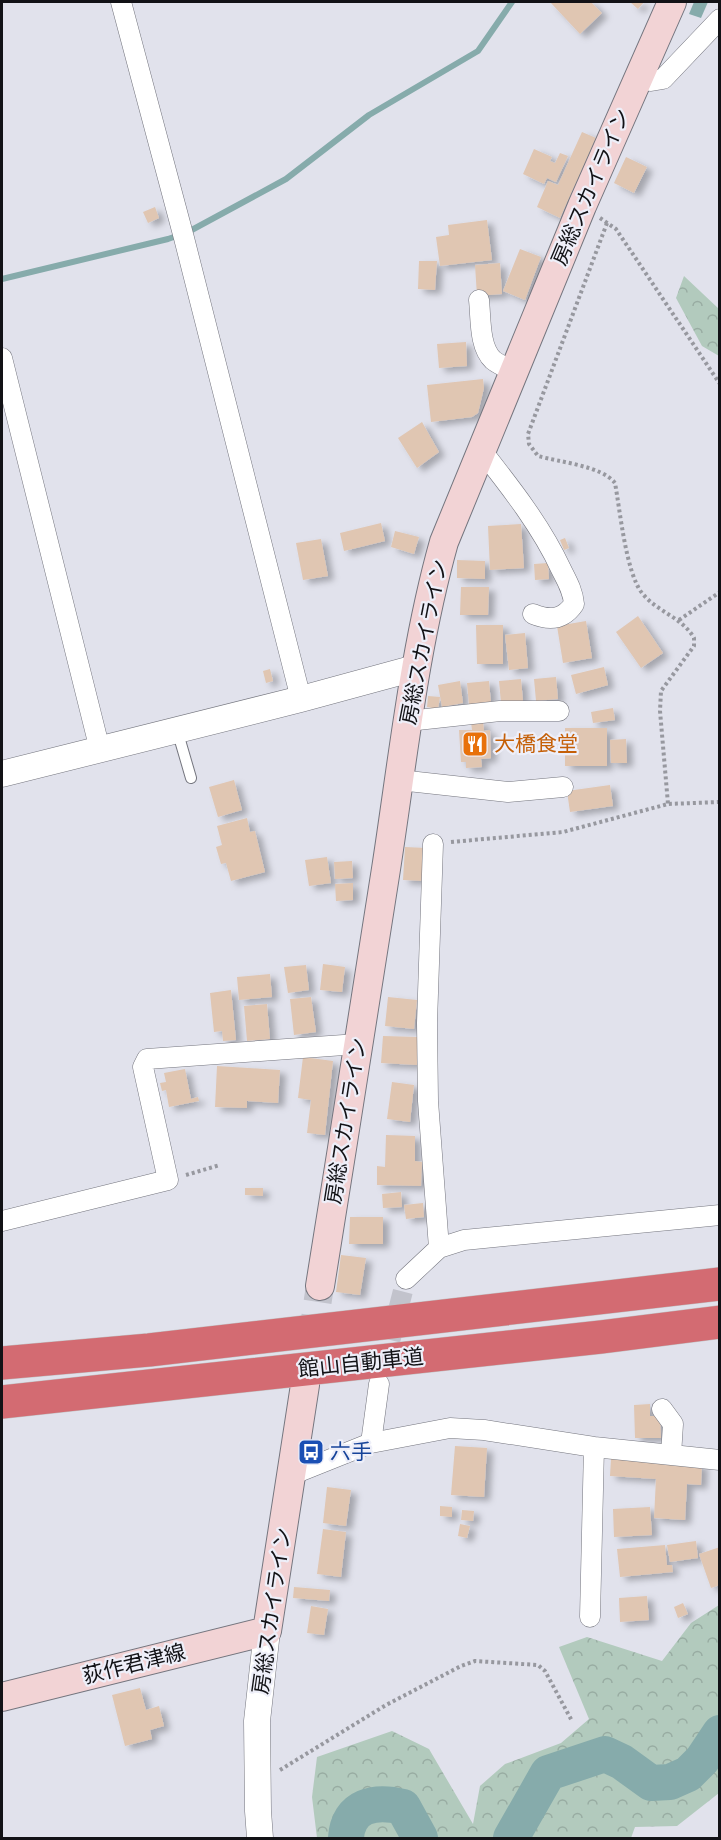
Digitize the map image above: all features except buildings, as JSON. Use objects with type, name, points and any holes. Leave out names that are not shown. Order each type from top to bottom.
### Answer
[{"type":"highway","name":"館山自動車道","points":[[2,1364],[149,1350],[720,1284]]},
{"type":"highway","name":"館山自動車道","points":[[2,1402],[720,1322]]},
{"type":"main road","name":"房総スカイライン","points":[[320,1286],[415,668],[422,629],[444,542],[582,206],[672,2]]},
{"type":"main road","name":"房総スカイライン","points":[[267,1631],[305,1385]]},
{"type":"main road","name":"荻作君津線","points":[[2,1697],[267,1631]]},
{"type":"street","points":[[121,2],[183,233],[301,699]]},
{"type":"street","points":[[640,75],[651,81],[663,79],[720,19]]},
{"type":"street","points":[[479,300],[482,330],[488,354],[495,362],[514,371]]},
{"type":"street","points":[[2,358],[100,750]]},
{"type":"street","points":[[482,451],[516,494],[550,546],[573,594],[574,604],[563,616],[546,619],[533,614]]},
{"type":"street","points":[[2,774],[415,668]]},
{"type":"street","points":[[408,721],[500,711],[559,711]]},
{"type":"street","points":[[399,780],[508,792],[563,787]]},
{"type":"street","points":[[434,844],[427,1023],[428,1101],[439,1248]]},
{"type":"street","points":[[2,1221],[168,1180],[143,1067],[147,1059],[358,1044]]},
{"type":"street","points":[[406,1279],[439,1248],[464,1240],[720,1215]]},
{"type":"street","points":[[371,1443],[379,1384]]},
{"type":"street","points":[[662,1410],[673,1424],[671,1455]]},
{"type":"street","points":[[291,1474],[371,1443],[450,1428],[484,1430],[594,1447],[720,1460]]},
{"type":"street","points":[[590,1617],[594,1447]]},
{"type":"street","name":"房総スカイライン","points":[[260,1839],[257,1720],[267,1631]]},
{"type":"lane","points":[[177,730],[191,778]]},
{"type":"path","points":[[582,206],[616,229],[720,384]]},
{"type":"path","points":[[607,223],[528,434],[529,444],[538,456],[611,477],[615,483],[623,537],[640,591],[660,610],[679,620],[694,638],[694,646],[661,691],[660,711],[668,804]]},
{"type":"path","points":[[679,620],[720,592]]},
{"type":"path","points":[[434,844],[563,832],[668,804],[720,802]]},
{"type":"path","points":[[168,1180],[220,1165]]},
{"type":"path","points":[[257,1787],[296,1759],[386,1705],[475,1661],[538,1665],[545,1671],[572,1721]]},
{"type":"green space","points":[[684,276],[719,309],[719,356],[702,346],[676,298]]},
{"type":"green space","points":[[719,1605],[719,1793],[677,1826],[635,1827],[631,1838],[317,1838],[312,1797],[317,1757],[392,1731],[429,1749],[473,1824],[480,1786],[505,1764],[561,1743],[589,1719],[559,1647],[587,1637],[662,1661],[691,1623]]},
{"type":"shaded area","points":[[694,2],[708,2],[701,18],[689,14]]},
{"type":"waterway","points":[[2,279],[168,239],[188,232],[286,179],[369,115],[478,51],[512,2]]},
{"type":"waterway","points":[[511,1838],[548,1773],[605,1754],[622,1762],[651,1783],[670,1782],[688,1774],[702,1760],[720,1733]]},
{"type":"waterway","points":[[346,1838],[352,1818],[358,1812],[365,1807],[383,1804],[403,1807],[420,1838]]},
{"type":"tunnel","points":[[383,1369],[406,1279]]},
{"type":"tunnel","points":[[305,1385],[320,1286]]},
{"type":"place","name":"大橋食堂","points":[[475,744]]},
{"type":"place","name":"六手","points":[[311,1452]]}]
